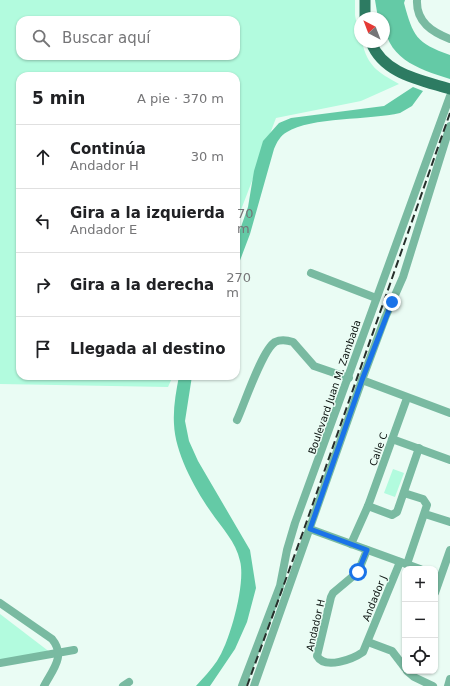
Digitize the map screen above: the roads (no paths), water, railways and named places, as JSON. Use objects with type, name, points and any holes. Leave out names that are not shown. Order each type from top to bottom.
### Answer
[{"type":"main road","points":[[365,0],[365,12]]},
{"type":"main road","points":[[374,48],[380,58],[392,69],[450,89]]},
{"type":"street","points":[[417,0],[417,12],[427,27],[437,34],[450,39]]},
{"type":"street","name":"Boulevard Juan M. Zambada","points":[[242,686],[280,586],[287,550],[295,524],[450,96]]},
{"type":"street","points":[[254,686],[362,380],[385,318],[403,277],[450,126]]},
{"type":"street","points":[[311,273],[376,298]]},
{"type":"street","points":[[237,420],[266,352],[275,342],[281,340],[293,342],[314,366],[349,378]]},
{"type":"street","points":[[362,380],[450,413]]},
{"type":"street","name":"Calle C","points":[[352,544],[368,506],[407,398]]},
{"type":"street","points":[[392,439],[450,460]]},
{"type":"street","points":[[368,506],[395,514],[399,508],[419,448]]},
{"type":"street","points":[[404,493],[423,499],[427,505],[425,514],[450,522]]},
{"type":"street","name":"Andador J","points":[[368,642],[425,514]]},
{"type":"street","points":[[310,529],[412,566]]},
{"type":"street","name":"Andador H","points":[[367,550],[358,572],[333,593],[317,656],[322,661],[335,663],[358,656],[363,652],[368,642]]},
{"type":"street","points":[[438,576],[450,550]]},
{"type":"street","points":[[0,602],[52,639],[60,652]]},
{"type":"street","points":[[368,642],[392,651],[402,664]]},
{"type":"street","points":[[0,663],[74,650]]},
{"type":"street","points":[[44,686],[60,652]]},
{"type":"street","points":[[413,674],[429,685]]},
{"type":"street","points":[[448,686],[450,679]]},
{"type":"railway","points":[[247,686],[303,532],[450,113]]}]
